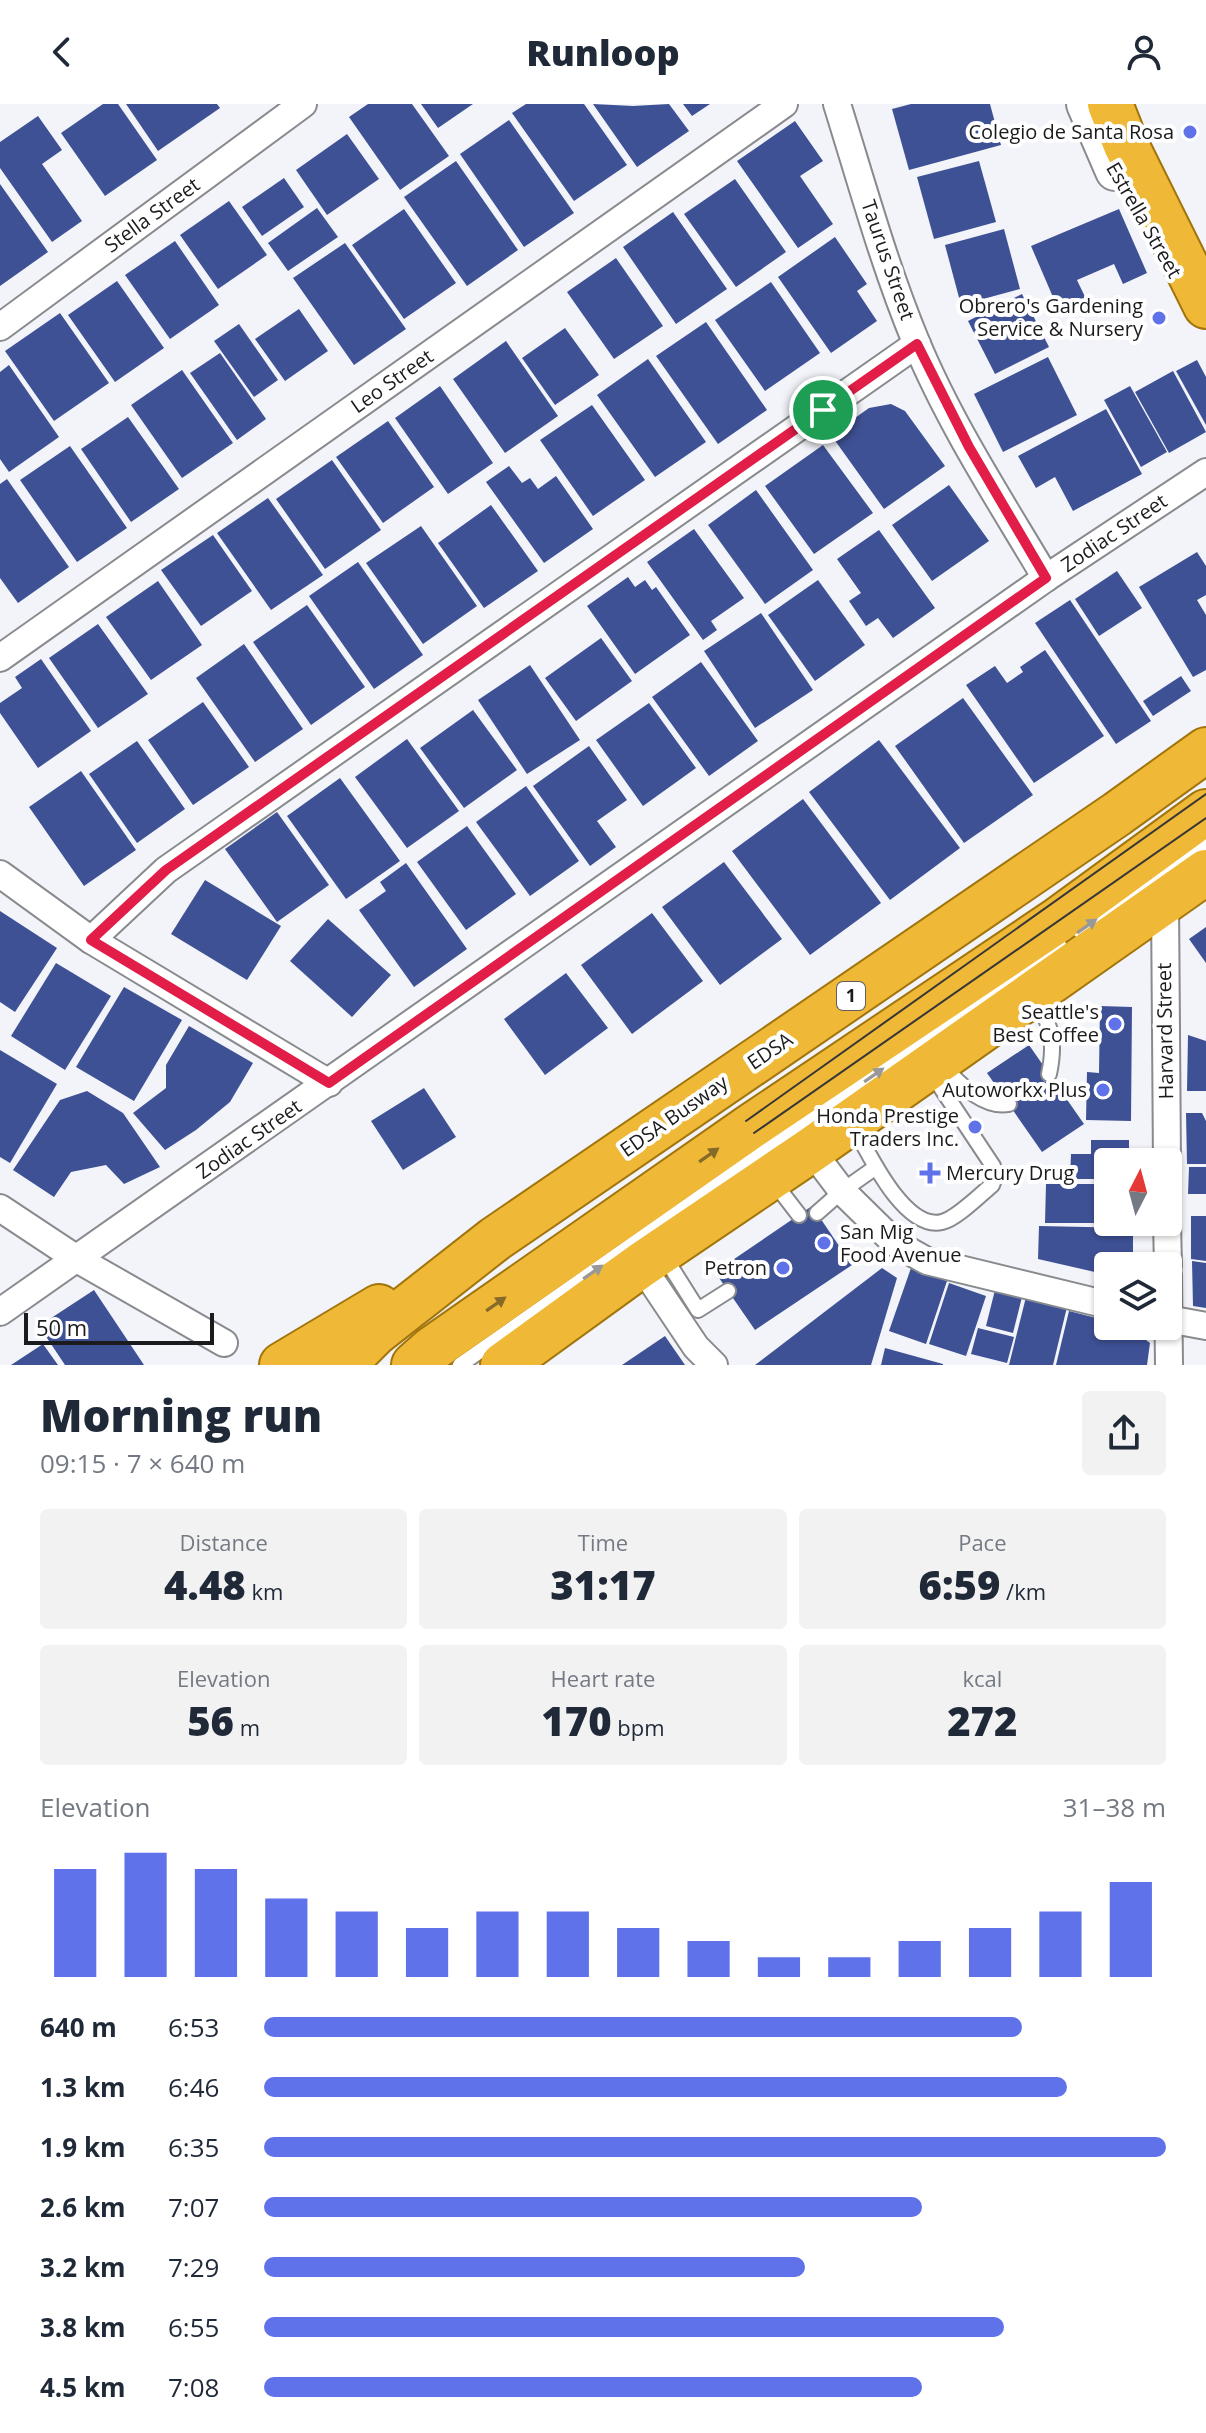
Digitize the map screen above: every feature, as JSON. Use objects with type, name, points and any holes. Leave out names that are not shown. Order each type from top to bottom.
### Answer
[{"type":"highway","points":[[1110,104],[1126,145],[1206,306]]},
{"type":"highway","name":"EDSA","points":[[343,1365],[375,1333],[495,1239],[1206,750]]},
{"type":"highway","points":[[435,1360],[750,1127],[1046,928],[1206,812]]},
{"type":"highway","points":[[503,1365],[1206,872]]},
{"type":"highway","name":"1","points":[[282,1365],[495,1239]]},
{"type":"main road","name":"Estrella Street","points":[[1086,104],[1106,154],[1139,220],[1173,266],[1206,334]]},
{"type":"main road","name":"Estrella Street","points":[[1133,104],[1170,196],[1206,268]]},
{"type":"street","name":"Stella Street","points":[[0,327],[303,104]]},
{"type":"street","name":"Leo Street","points":[[0,658],[784,104]]},
{"type":"street","name":"Taurus Street","points":[[837,104],[887,266],[917,344],[969,447],[1046,578]]},
{"type":"street","points":[[91,940],[166,870],[917,344]]},
{"type":"street","name":"Zodiac Street","points":[[0,1312],[1046,578],[1206,472]]},
{"type":"street","points":[[0,874],[91,940],[329,1083]]},
{"type":"street","name":"Harvard Street","points":[[1165,901],[1167,1148]]},
{"type":"street","points":[[811,1150],[842,1191],[895,1243],[927,1261],[1094,1302]]},
{"type":"street","points":[[0,1208],[77,1259],[224,1343]]},
{"type":"street","points":[[651,1259],[688,1316],[705,1359],[714,1365]]},
{"type":"street","points":[[1182,1322],[1206,1326]]},
{"type":"street","points":[[1168,1340],[1169,1365]]},
{"type":"lane","points":[[435,1360],[1206,843]]},
{"type":"lane","points":[[1034,993],[1051,1029],[1053,1055],[1049,1074]]},
{"type":"lane","points":[[933,1064],[976,1096],[995,1104],[1009,1104]]},
{"type":"lane","points":[[851,1122],[897,1199],[921,1219],[933,1223],[945,1222],[992,1185],[995,1177],[993,1166],[933,1064]]},
{"type":"lane","points":[[817,1213],[876,1167]]},
{"type":"lane","points":[[770,1178],[799,1215]]},
{"type":"lane","points":[[688,1316],[728,1291]]},
{"type":"building","points":[[103,104],[118,104],[157,160],[105,196],[61,133]]},
{"type":"building","points":[[126,104],[217,104],[220,108],[158,151]]},
{"type":"building","points":[[368,104],[412,104],[449,156],[400,190],[349,117]]},
{"type":"building","points":[[421,104],[473,104],[438,128]]},
{"type":"building","points":[[526,104],[584,104],[627,165],[574,201],[512,113]]},
{"type":"building","points":[[593,104],[669,104],[689,131],[637,167]]},
{"type":"building","points":[[683,104],[710,104],[692,116]]},
{"type":"building","points":[[911,104],[990,104],[1001,145],[909,170],[892,109]]},
{"type":"building","points":[[38,116],[62,150],[42,164],[82,221],[52,242],[0,168],[0,142]]},
{"type":"building","points":[[509,120],[574,213],[524,247],[460,154]]},
{"type":"building","points":[[795,121],[823,161],[800,176],[833,224],[798,248],[737,161]]},
{"type":"building","points":[[347,134],[379,179],[327,215],[296,170]]},
{"type":"building","points":[[456,161],[518,250],[467,286],[404,197]]},
{"type":"building","points":[[979,161],[996,222],[934,239],[917,177]]},
{"type":"building","points":[[284,178],[304,207],[262,236],[242,207]]},
{"type":"building","points":[[735,179],[786,252],[736,287],[684,214]]},
{"type":"building","points":[[0,184],[48,252],[0,286]]},
{"type":"building","points":[[229,201],[267,255],[218,289],[180,235]]},
{"type":"building","points":[[317,208],[338,237],[288,271],[268,243]]},
{"type":"building","points":[[404,209],[456,283],[404,319],[352,245]]},
{"type":"building","points":[[1119,209],[1147,273],[1123,284],[1114,264],[1077,280],[1086,299],[1059,311],[1031,246]]},
{"type":"building","points":[[673,212],[727,289],[676,324],[623,247]]},
{"type":"building","points":[[1004,229],[1020,289],[961,305],[945,245]]},
{"type":"building","points":[[835,237],[867,284],[857,291],[877,321],[831,353],[778,277]]},
{"type":"building","points":[[175,241],[219,305],[170,339],[125,275]]},
{"type":"building","points":[[345,243],[406,329],[354,365],[293,278]]},
{"type":"building","points":[[616,258],[663,326],[614,359],[567,292]]},
{"type":"building","points":[[117,281],[164,348],[115,382],[68,315]]},
{"type":"building","points":[[771,282],[820,353],[765,391],[715,320]]},
{"type":"building","points":[[1022,294],[1049,347],[995,374],[968,321]]},
{"type":"building","points":[[299,309],[328,351],[285,381],[255,339]]},
{"type":"building","points":[[60,313],[109,383],[54,421],[5,351]]},
{"type":"building","points":[[706,322],[767,410],[718,444],[656,356]]},
{"type":"building","points":[[239,324],[278,380],[254,397],[214,341]]},
{"type":"building","points":[[565,328],[599,375],[555,405],[522,358]]},
{"type":"building","points":[[506,341],[558,416],[505,453],[453,379]]},
{"type":"building","points":[[220,353],[266,419],[237,440],[190,373]]},
{"type":"building","points":[[1048,357],[1077,415],[1003,452],[974,394]]},
{"type":"building","points":[[648,359],[706,442],[655,477],[597,395]]},
{"type":"building","points":[[1197,360],[1206,377],[1206,425],[1176,371]]},
{"type":"building","points":[[9,365],[59,437],[9,472],[0,459],[0,372]]},
{"type":"building","points":[[182,370],[233,443],[182,478],[131,405]]},
{"type":"building","points":[[1173,371],[1206,432],[1169,453],[1135,392]]},
{"type":"building","points":[[440,386],[493,463],[448,494],[395,418]]},
{"type":"building","points":[[1130,386],[1167,452],[1141,467],[1104,400]]},
{"type":"building","points":[[891,404],[905,411],[945,466],[884,509],[831,435],[869,408]]},
{"type":"building","points":[[592,405],[645,480],[593,516],[540,440]]},
{"type":"building","points":[[1106,409],[1142,474],[1073,511],[1055,477],[1036,488],[1018,456]]},
{"type":"building","points":[[128,417],[179,489],[131,522],[81,449]]},
{"type":"building","points":[[388,421],[434,487],[383,523],[336,457]]},
{"type":"building","points":[[823,445],[873,513],[814,554],[765,486]]},
{"type":"building","points":[[70,446],[127,528],[77,562],[20,480]]},
{"type":"building","points":[[332,460],[381,530],[325,569],[276,499]]},
{"type":"building","points":[[509,466],[522,483],[530,478],[538,489],[556,476],[593,529],[544,563],[486,482]]},
{"type":"building","points":[[7,479],[69,567],[18,603],[0,578],[0,484]]},
{"type":"building","points":[[949,485],[989,541],[932,581],[892,525]]},
{"type":"building","points":[[756,490],[813,570],[765,604],[708,525]]},
{"type":"building","points":[[268,498],[323,575],[271,610],[217,533]]},
{"type":"building","points":[[491,505],[538,571],[484,608],[438,543]]},
{"type":"building","points":[[421,526],[477,606],[423,644],[366,563]]},
{"type":"building","points":[[694,529],[744,598],[711,621],[717,630],[703,640],[647,562]]},
{"type":"building","points":[[879,530],[935,608],[893,638],[878,618],[866,626],[849,601],[861,593],[837,559]]},
{"type":"building","points":[[213,535],[252,591],[201,626],[161,570]]},
{"type":"building","points":[[1197,552],[1206,566],[1206,595],[1197,600],[1206,615],[1206,670],[1193,677],[1139,587]]},
{"type":"building","points":[[358,562],[423,655],[374,689],[309,596]]},
{"type":"building","points":[[1117,571],[1142,608],[1099,636],[1075,599]]},
{"type":"building","points":[[628,577],[635,587],[645,580],[652,590],[656,587],[690,635],[635,674],[587,606]]},
{"type":"building","points":[[818,580],[865,645],[815,681],[768,615]]},
{"type":"building","points":[[158,581],[202,645],[151,680],[106,617]]},
{"type":"building","points":[[1070,600],[1151,721],[1116,744],[1035,623]]},
{"type":"building","points":[[307,605],[365,687],[311,725],[253,642]]},
{"type":"building","points":[[761,613],[813,690],[755,728],[704,651]]},
{"type":"building","points":[[98,624],[148,694],[98,728],[49,658]]},
{"type":"building","points":[[601,638],[632,681],[576,721],[545,678]]},
{"type":"building","points":[[244,644],[303,729],[255,762],[196,678]]},
{"type":"building","points":[[1045,650],[1104,736],[1034,783],[966,685],[995,666],[1007,683],[1023,672],[1020,667]]},
{"type":"building","points":[[41,659],[91,731],[38,768],[0,713],[0,703],[22,688],[15,677]]},
{"type":"building","points":[[701,662],[758,741],[709,776],[652,697]]},
{"type":"building","points":[[530,665],[580,740],[527,774],[478,700]]},
{"type":"building","points":[[1181,676],[1191,691],[1153,716],[1143,701]]},
{"type":"building","points":[[963,698],[1033,795],[964,843],[895,746]]},
{"type":"building","points":[[203,702],[249,767],[193,805],[148,740]]},
{"type":"building","points":[[649,703],[696,768],[643,806],[596,740]]},
{"type":"building","points":[[473,710],[517,770],[464,808],[420,748]]},
{"type":"building","points":[[407,739],[459,811],[407,848],[355,777]]},
{"type":"building","points":[[879,740],[960,848],[890,900],[809,792]]},
{"type":"building","points":[[137,741],[185,809],[137,843],[89,774]]},
{"type":"building","points":[[589,746],[627,800],[597,821],[616,847],[590,866],[533,786]]},
{"type":"building","points":[[81,771],[136,850],[84,886],[29,807]]},
{"type":"building","points":[[340,778],[400,861],[346,899],[287,816]]},
{"type":"building","points":[[526,786],[579,861],[530,896],[476,822]]},
{"type":"building","points":[[803,799],[881,903],[810,955],[732,851]]},
{"type":"building","points":[[277,812],[329,885],[277,922],[225,849]]},
{"type":"building","points":[[467,826],[516,894],[466,930],[417,862]]},
{"type":"building","points":[[724,862],[782,939],[720,985],[662,907]]},
{"type":"building","points":[[406,863],[467,949],[414,987],[359,910],[386,891],[380,882]]},
{"type":"building","points":[[205,880],[281,926],[247,980],[171,934]]},
{"type":"building","points":[[0,911],[57,948],[15,1012],[0,1002]]},
{"type":"building","points":[[652,913],[703,981],[632,1034],[581,965]]},
{"type":"building","points":[[328,919],[391,975],[352,1017],[290,961]]},
{"type":"building","points":[[1206,927],[1206,963],[1189,939]]},
{"type":"building","points":[[56,963],[111,996],[65,1070],[11,1036]]},
{"type":"building","points":[[566,973],[608,1028],[545,1075],[504,1019]]},
{"type":"building","points":[[124,987],[182,1020],[134,1101],[76,1067]]},
{"type":"building","points":[[1100,1006],[1132,1007],[1131,1121],[1086,1120],[1087,1072],[1099,1073]]},
{"type":"building","points":[[189,1026],[253,1063],[230,1102],[165,1150],[133,1113],[166,1088],[166,1065]]},
{"type":"building","points":[[1188,1035],[1206,1041],[1206,1091],[1187,1091]]},
{"type":"building","points":[[1029,1045],[1084,1124],[1042,1152],[987,1073]]},
{"type":"building","points":[[0,1050],[57,1084],[10,1163],[0,1157]]},
{"type":"building","points":[[424,1088],[456,1137],[403,1170],[371,1121]]},
{"type":"building","points":[[87,1091],[123,1113],[160,1167],[124,1184],[106,1165],[71,1172],[54,1197],[13,1170],[60,1100]]},
{"type":"building","points":[[1186,1113],[1202,1113],[1206,1121],[1206,1164],[1187,1164]]},
{"type":"building","points":[[1091,1140],[1129,1140],[1129,1148],[1094,1148],[1094,1179],[1070,1179],[1071,1154],[1091,1154]]},
{"type":"building","points":[[1189,1167],[1206,1167],[1206,1194],[1188,1194]]},
{"type":"building","points":[[1046,1184],[1094,1184],[1094,1223],[1045,1223]]},
{"type":"building","name":"Petron","points":[[812,1206],[852,1265],[755,1330],[715,1272]]},
{"type":"building","points":[[1191,1216],[1206,1216],[1206,1261],[1191,1259]]},
{"type":"building","points":[[1039,1226],[1094,1227],[1094,1236],[1133,1236],[1133,1252],[1094,1252],[1094,1272],[1038,1259]]},
{"type":"building","points":[[1192,1261],[1206,1263],[1206,1308],[1193,1306]]},
{"type":"building","points":[[882,1268],[897,1278],[871,1365],[755,1365]]},
{"type":"building","points":[[911,1268],[947,1281],[926,1344],[889,1331]]},
{"type":"building","points":[[949,1283],[986,1296],[966,1356],[929,1344]]},
{"type":"building","points":[[94,1290],[144,1365],[65,1365],[39,1326]]},
{"type":"building","points":[[995,1290],[1022,1297],[1013,1333],[986,1326]]},
{"type":"building","points":[[1026,1297],[1067,1307],[1053,1365],[1009,1365]]},
{"type":"building","points":[[1069,1311],[1094,1317],[1094,1340],[1146,1340],[1150,1343],[1147,1365],[1056,1365]]},
{"type":"building","points":[[978,1328],[1014,1337],[1007,1363],[971,1354]]},
{"type":"building","points":[[665,1336],[685,1365],[622,1365]]},
{"type":"building","points":[[43,1344],[58,1365],[11,1365]]},
{"type":"building","points":[[885,1348],[943,1364],[943,1365],[881,1365]]},
{"type":"tram line","points":[[746,1121],[1206,794]]},
{"type":"tram line","points":[[754,1133],[1206,818]]},
{"type":"place","name":"Colegio de Santa Rosa","points":[[1190,132]]},
{"type":"place","name":"Obrero's Gardening Service & Nursery","points":[[1159,318]]},
{"type":"place","name":"Seattle's Best Coffee","points":[[1115,1024]]},
{"type":"place","name":"Autoworkx Plus","points":[[1103,1090]]},
{"type":"place","name":"Honda Prestige Traders Inc.","points":[[975,1127]]},
{"type":"place","name":"Mercury Drug","points":[[930,1173]]},
{"type":"place","name":"San Mig Food Avenue","points":[[824,1243]]},
{"type":"place","name":"Petron","points":[[783,1268]]},
{"type":"route","points":[[917,344],[969,447],[1046,578],[329,1083],[91,940],[166,870],[823,410],[917,344]]}]
